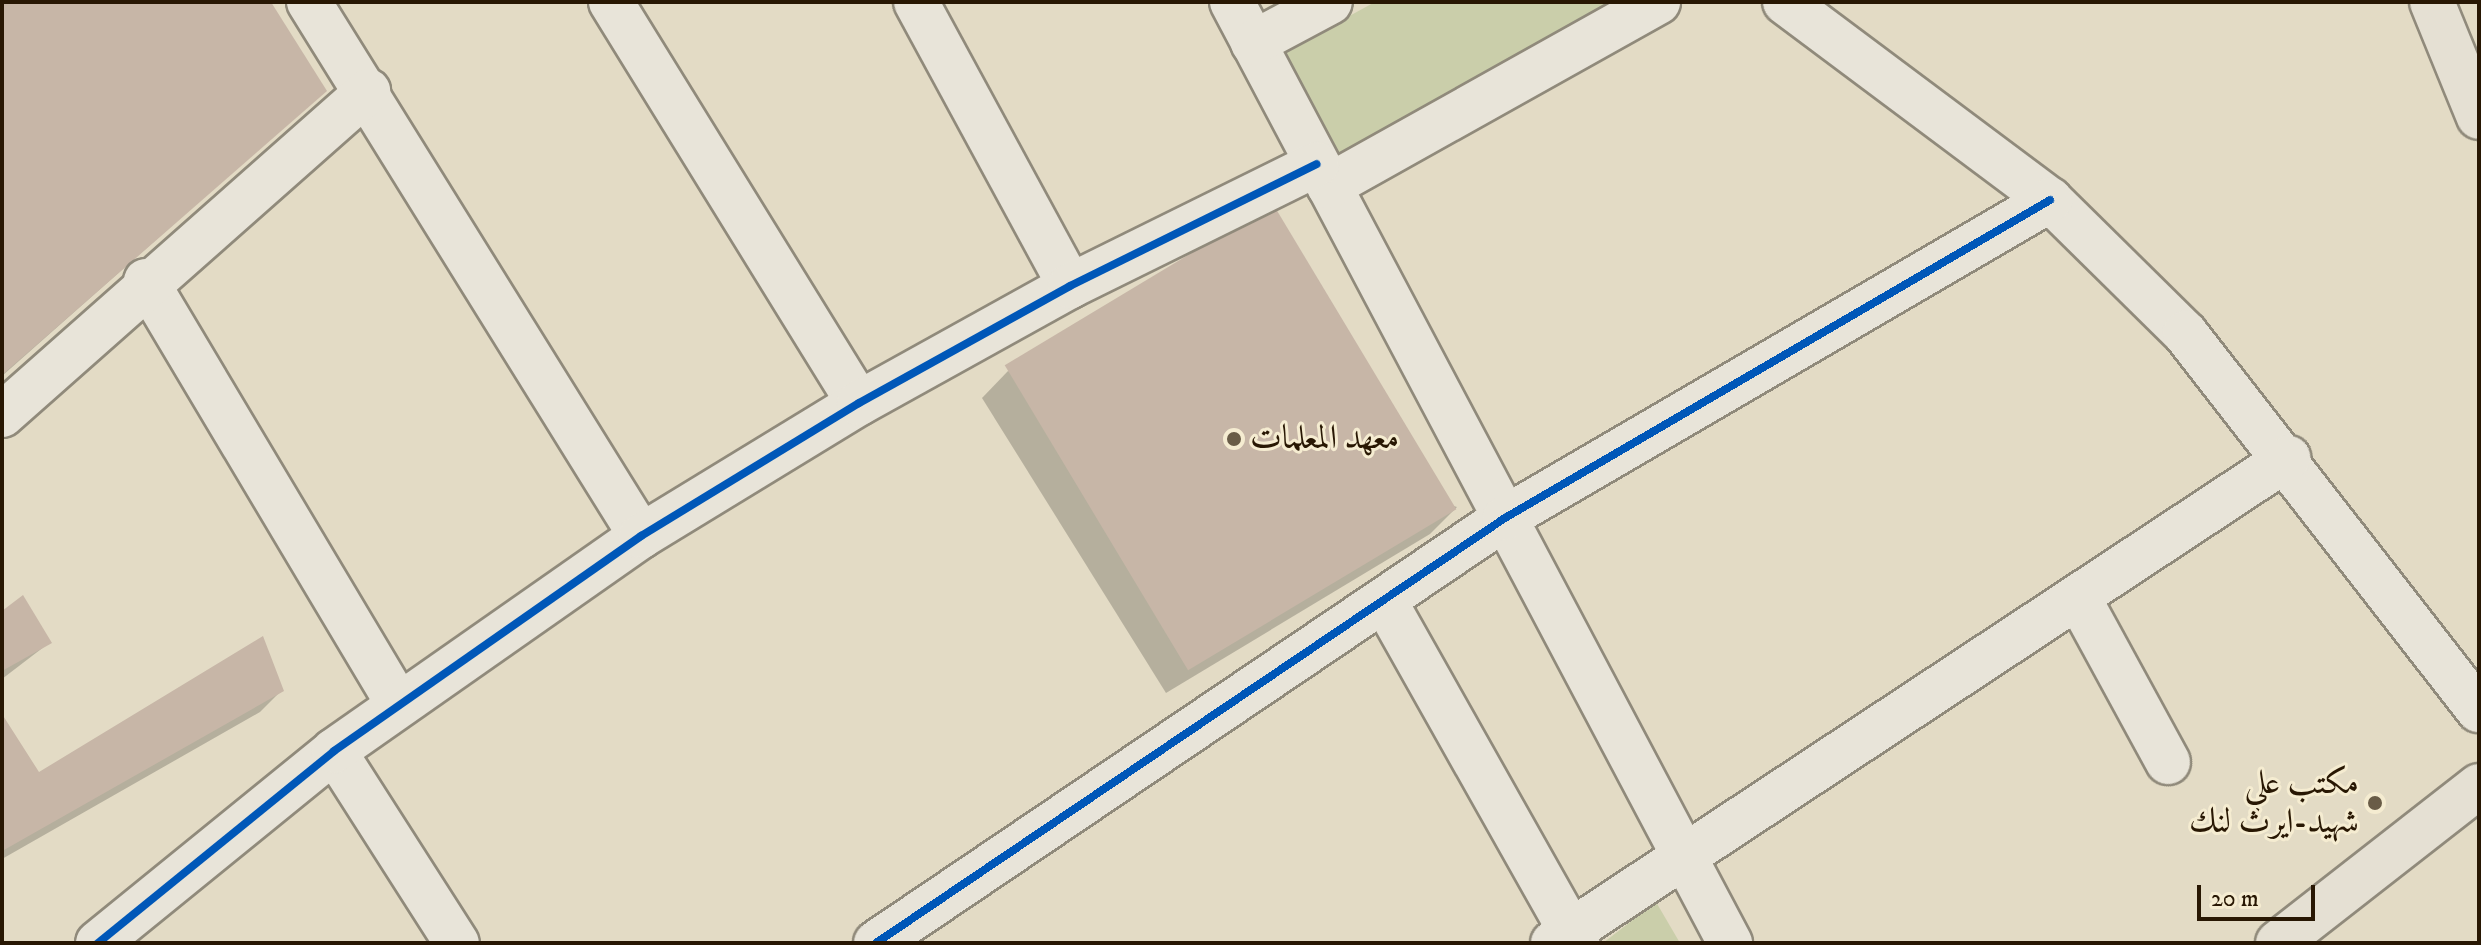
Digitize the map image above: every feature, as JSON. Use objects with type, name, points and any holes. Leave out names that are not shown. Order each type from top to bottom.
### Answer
[{"type":"main road","points":[[2432,2],[2479,117]]},
{"type":"main road","points":[[2278,943],[2479,786]]},
{"type":"street","points":[[309,2],[368,91],[641,536]]},
{"type":"street","points":[[611,2],[859,403]]},
{"type":"street","points":[[916,2],[1070,286]]},
{"type":"street","points":[[1232,2],[1730,943]]},
{"type":"street","points":[[1253,43],[1330,2]]},
{"type":"street","points":[[98,943],[334,751],[398,704],[641,536],[859,403],[1070,286],[1323,175],[1658,2]]},
{"type":"street","points":[[1785,2],[2050,200],[2185,333],[2288,458],[2479,710]]},
{"type":"street","points":[[2,415],[146,281],[368,91]]},
{"type":"street","points":[[876,943],[1505,518],[2050,200]]},
{"type":"street","points":[[146,281],[398,704]]},
{"type":"street","points":[[1384,600],[1567,939],[2288,458]]},
{"type":"street","points":[[2078,597],[2168,762]]},
{"type":"street","points":[[334,751],[457,943]]},
{"type":"green space","points":[[1375,2],[1609,2],[1336,158],[1278,55]]},
{"type":"green space","points":[[1656,902],[1680,943],[1603,943]]},
{"type":"building","points":[[2,2],[271,2],[327,91],[2,375]]},
{"type":"building","name":"معهد المعلمات","points":[[1273,204],[1456,509],[1188,670],[1005,365]]},
{"type":"building","points":[[23,595],[52,643],[2,671],[2,611]]},
{"type":"building","points":[[263,636],[284,691],[4,850],[2,714],[39,772]]},
{"type":"cycle path","points":[[98,943],[334,751],[641,536],[859,403],[1070,286],[1317,164]]},
{"type":"cycle path","points":[[876,943],[1505,518],[2050,200]]},
{"type":"place","name":"معهد المعلمات","points":[[1234,439]]},
{"type":"place","name":"مكتب علي شهيد-ايرث لنك","points":[[2375,803]]}]
